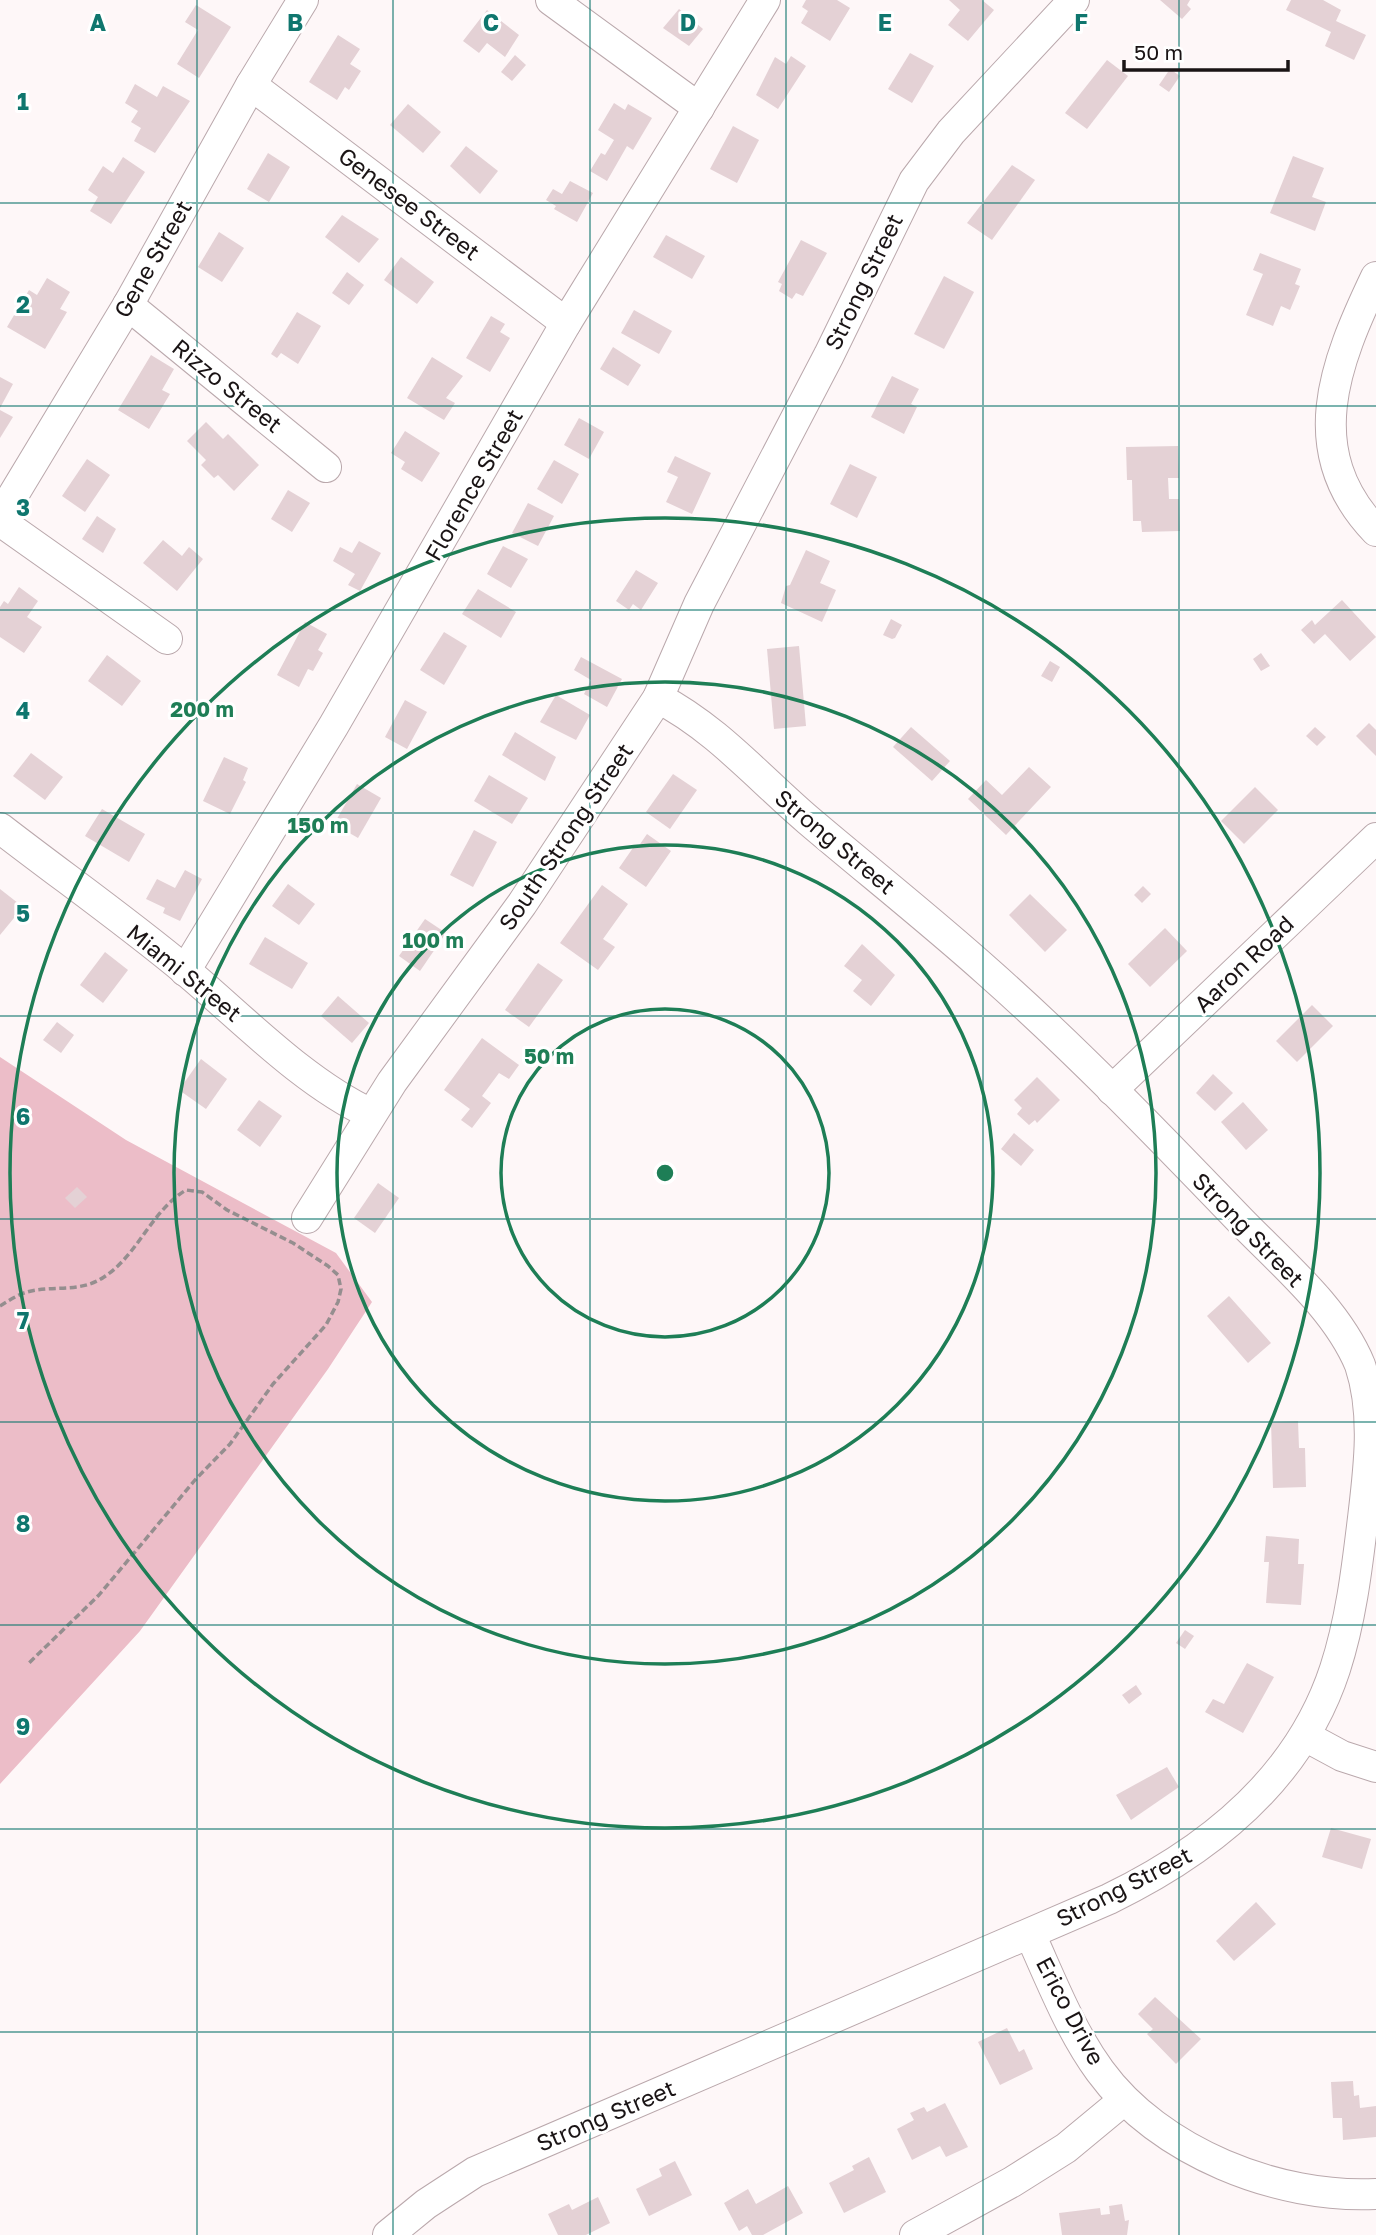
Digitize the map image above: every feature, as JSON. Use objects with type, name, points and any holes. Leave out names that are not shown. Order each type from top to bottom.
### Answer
[{"type":"street","name":"Gene Street","points":[[0,519],[128,305],[251,85],[303,0]]},
{"type":"street","points":[[551,0],[699,107]]},
{"type":"street","name":"Florence Street","points":[[186,971],[354,690],[566,323],[765,0]]},
{"type":"street","name":"Strong Street","points":[[388,2235],[450,2187],[505,2158],[1030,1934],[1140,1884],[1197,1850],[1258,1796],[1304,1736],[1336,1667],[1352,1596],[1370,1453],[1367,1388],[1352,1350],[1322,1307],[1112,1090],[945,934],[784,800],[688,713],[658,698],[699,604],[829,355],[914,181],[960,122],[1074,0]]},
{"type":"street","name":"Genesee Street","points":[[251,85],[566,323]]},
{"type":"street","points":[[1376,277],[1351,329],[1338,366],[1330,405],[1330,436],[1345,488],[1359,513],[1376,531]]},
{"type":"street","name":"Rizzo Street","points":[[128,305],[326,467]]},
{"type":"street","points":[[0,519],[167,639]]},
{"type":"street","name":"South Strong Street","points":[[307,1218],[371,1114],[522,904],[658,698]]},
{"type":"street","name":"Miami Street","points":[[0,828],[186,971],[314,1079],[349,1103],[371,1114]]},
{"type":"street","name":"Aaron Road","points":[[1112,1090],[1376,838]]},
{"type":"street","points":[[1304,1736],[1342,1756],[1376,1767]]},
{"type":"street","name":"Erico Drive","points":[[1030,1934],[1077,2034],[1100,2071],[1124,2100],[1174,2138],[1239,2172],[1318,2193],[1376,2194]]},
{"type":"street","points":[[915,2235],[1012,2182],[1066,2148],[1124,2100]]},
{"type":"path","points":[[0,1306],[24,1293],[78,1287],[102,1278],[119,1264],[162,1209],[186,1190],[202,1192],[227,1210],[293,1243],[328,1266],[338,1276],[341,1289],[326,1325],[273,1384],[230,1444],[195,1480],[99,1595],[29,1663]]},
{"type":"shaded area","points":[[0,1057],[126,1140],[336,1253],[372,1302],[328,1369],[140,1631],[0,1784]]},
{"type":"building","points":[[806,0],[837,0],[850,8],[830,41],[801,23],[808,11],[802,7]]},
{"type":"building","points":[[949,0],[982,0],[994,10],[968,41],[948,25],[960,10]]},
{"type":"building","points":[[1160,0],[1190,0],[1187,5],[1191,9],[1182,19]]},
{"type":"building","points":[[1291,0],[1323,0],[1341,10],[1336,21],[1366,35],[1354,60],[1325,46],[1331,32],[1286,10]]},
{"type":"building","points":[[196,5],[231,27],[199,78],[177,64],[198,30],[185,22]]},
{"type":"building","points":[[679,9],[703,29],[689,46],[663,28]]},
{"type":"building","points":[[487,10],[519,35],[505,57],[487,43],[479,53],[463,41]]},
{"type":"building","points":[[338,35],[360,49],[350,64],[361,71],[349,90],[345,87],[337,100],[309,82]]},
{"type":"building","points":[[910,53],[934,66],[912,103],[888,89]]},
{"type":"building","points":[[515,55],[526,65],[512,81],[501,72]]},
{"type":"building","points":[[791,56],[806,66],[778,109],[756,95],[775,57],[786,64]]},
{"type":"building","points":[[1107,60],[1128,76],[1087,129],[1065,113]]},
{"type":"building","points":[[1170,69],[1180,76],[1169,92],[1159,85]]},
{"type":"building","points":[[135,84],[157,97],[163,86],[190,101],[155,153],[134,141],[141,128],[131,122],[138,111],[125,103]]},
{"type":"building","points":[[614,103],[625,110],[628,104],[652,118],[633,150],[627,146],[607,181],[590,171],[601,153],[605,155],[614,140],[598,130]]},
{"type":"building","points":[[408,104],[441,132],[423,153],[390,125]]},
{"type":"building","points":[[733,126],[759,140],[737,183],[710,169]]},
{"type":"building","points":[[466,146],[498,171],[480,194],[450,166]]},
{"type":"building","points":[[268,153],[290,167],[269,202],[247,189]]},
{"type":"building","points":[[1293,156],[1324,168],[1312,197],[1326,202],[1315,231],[1270,213]]},
{"type":"building","points":[[123,157],[145,172],[111,224],[90,211],[98,197],[88,190],[103,166],[113,173]]},
{"type":"building","points":[[1012,165],[1035,180],[992,240],[967,223]]},
{"type":"building","points":[[570,181],[593,193],[577,222],[554,209],[556,206],[546,200],[553,189],[562,194]]},
{"type":"building","points":[[342,215],[379,239],[359,263],[325,237]]},
{"type":"building","points":[[219,232],[244,248],[222,282],[198,267]]},
{"type":"building","points":[[666,235],[705,256],[692,279],[653,257]]},
{"type":"building","points":[[801,240],[827,253],[803,296],[796,293],[792,299],[779,291],[782,284],[778,282]]},
{"type":"building","points":[[1260,253],[1301,269],[1295,284],[1300,286],[1290,310],[1281,306],[1273,326],[1246,315],[1263,274],[1253,270]]},
{"type":"building","points":[[401,257],[434,282],[417,304],[384,280]]},
{"type":"building","points":[[347,272],[364,285],[349,305],[332,293]]},
{"type":"building","points":[[944,276],[974,292],[944,349],[914,334]]},
{"type":"building","points":[[47,278],[70,292],[60,309],[67,312],[45,349],[7,327],[29,290],[37,295]]},
{"type":"building","points":[[634,310],[672,331],[659,354],[621,333]]},
{"type":"building","points":[[297,312],[321,326],[298,364],[281,353],[277,358],[271,354]]},
{"type":"building","points":[[491,316],[505,324],[500,332],[510,338],[490,372],[466,358]]},
{"type":"building","points":[[613,347],[641,365],[628,386],[600,369]]},
{"type":"building","points":[[151,355],[174,369],[162,390],[170,394],[149,429],[118,410]]},
{"type":"building","points":[[432,357],[463,376],[446,398],[455,403],[444,420],[407,398]]},
{"type":"building","points":[[892,376],[919,389],[911,404],[917,407],[904,434],[871,417]]},
{"type":"building","points":[[0,377],[13,384],[0,408]]},
{"type":"building","points":[[0,410],[13,417],[0,438]]},
{"type":"building","points":[[579,418],[604,432],[589,459],[564,445]]},
{"type":"building","points":[[206,422],[223,439],[228,434],[259,465],[234,491],[218,475],[214,478],[201,465],[206,460],[187,441]]},
{"type":"building","points":[[405,431],[440,453],[422,482],[401,469],[405,462],[391,453]]},
{"type":"building","points":[[1178,446],[1179,478],[1168,478],[1169,499],[1179,499],[1180,531],[1142,532],[1141,521],[1133,521],[1132,480],[1127,480],[1126,447]]},
{"type":"building","points":[[675,456],[711,473],[692,514],[666,502],[678,477],[667,472]]},
{"type":"building","points":[[87,459],[110,475],[85,512],[62,496]]},
{"type":"building","points":[[554,460],[579,474],[562,504],[537,489]]},
{"type":"building","points":[[850,464],[877,477],[857,518],[830,504]]},
{"type":"building","points":[[288,490],[310,503],[292,532],[271,519]]},
{"type":"building","points":[[528,503],[554,516],[538,546],[512,533]]},
{"type":"building","points":[[97,516],[116,529],[103,553],[82,539]]},
{"type":"building","points":[[163,540],[182,556],[189,547],[203,559],[177,591],[143,563]]},
{"type":"building","points":[[359,541],[381,553],[360,591],[348,585],[355,574],[333,561],[340,547],[352,553]]},
{"type":"building","points":[[503,546],[528,559],[511,588],[487,574]]},
{"type":"building","points":[[806,550],[830,561],[820,583],[836,590],[822,622],[781,603],[786,586],[790,585]]},
{"type":"building","points":[[636,570],[658,583],[641,610],[633,604],[629,610],[616,601]]},
{"type":"building","points":[[19,587],[38,601],[27,617],[42,627],[24,653],[0,637],[0,607],[4,601],[8,604]]},
{"type":"building","points":[[478,589],[516,612],[501,638],[462,614]]},
{"type":"building","points":[[1342,600],[1376,637],[1350,661],[1325,634],[1314,644],[1301,630],[1312,620],[1315,625]]},
{"type":"building","points":[[891,619],[902,625],[892,639],[883,635]]},
{"type":"building","points":[[305,622],[327,634],[318,650],[323,653],[313,671],[308,669],[299,687],[277,675]]},
{"type":"building","points":[[444,632],[467,646],[444,685],[420,670]]},
{"type":"building","points":[[799,646],[806,726],[774,729],[767,649]]},
{"type":"building","points":[[1261,653],[1270,666],[1261,671],[1253,659]]},
{"type":"building","points":[[107,655],[141,681],[122,706],[88,681]]},
{"type":"building","points":[[581,657],[622,679],[607,707],[584,694],[591,680],[574,670]]},
{"type":"building","points":[[1050,661],[1060,667],[1052,682],[1041,676]]},
{"type":"building","points":[[556,695],[590,715],[576,740],[540,722]]},
{"type":"building","points":[[405,700],[427,712],[407,749],[385,737]]},
{"type":"building","points":[[1369,723],[1376,730],[1376,756],[1356,736]]},
{"type":"building","points":[[911,727],[950,761],[932,781],[893,747]]},
{"type":"building","points":[[1315,727],[1326,737],[1317,746],[1306,736]]},
{"type":"building","points":[[515,732],[556,757],[545,781],[502,755]]},
{"type":"building","points":[[31,753],[63,777],[45,800],[13,776]]},
{"type":"building","points":[[224,757],[248,768],[243,780],[246,782],[230,814],[203,801]]},
{"type":"building","points":[[1029,767],[1051,787],[1006,835],[968,799],[986,780],[1002,795]]},
{"type":"building","points":[[673,774],[697,790],[670,829],[646,812]]},
{"type":"building","points":[[489,775],[528,798],[512,824],[474,801]]},
{"type":"building","points":[[357,784],[381,798],[358,838],[334,824]]},
{"type":"building","points":[[1255,787],[1278,810],[1244,844],[1221,821]]},
{"type":"building","points":[[102,809],[145,834],[129,862],[85,836]]},
{"type":"building","points":[[474,830],[497,842],[473,887],[450,875]]},
{"type":"building","points":[[647,834],[671,851],[646,887],[619,868],[635,845],[638,847]]},
{"type":"building","points":[[185,870],[202,879],[180,921],[163,913],[165,908],[146,899],[157,879],[175,888]]},
{"type":"building","points":[[288,884],[315,904],[299,925],[272,906]]},
{"type":"building","points":[[602,885],[628,904],[603,939],[615,947],[598,970],[560,943]]},
{"type":"building","points":[[1143,886],[1151,894],[1142,903],[1134,895]]},
{"type":"building","points":[[0,889],[23,907],[0,935]]},
{"type":"building","points":[[1030,894],[1067,930],[1045,952],[1009,915]]},
{"type":"building","points":[[425,919],[446,933],[420,971],[399,956]]},
{"type":"building","points":[[1165,928],[1187,951],[1150,987],[1128,964]]},
{"type":"building","points":[[265,937],[308,963],[292,989],[249,964]]},
{"type":"building","points":[[862,944],[895,975],[871,1006],[853,991],[862,980],[844,966]]},
{"type":"building","points":[[105,952],[128,970],[103,1003],[80,985]]},
{"type":"building","points":[[538,963],[563,980],[529,1027],[505,1010]]},
{"type":"building","points":[[338,996],[369,1023],[352,1043],[321,1016]]},
{"type":"building","points":[[1312,1005],[1333,1026],[1297,1062],[1276,1041]]},
{"type":"building","points":[[57,1022],[74,1035],[61,1053],[43,1040]]},
{"type":"building","points":[[482,1038],[519,1065],[509,1079],[499,1073],[482,1096],[491,1103],[472,1128],[461,1120],[470,1109],[444,1090]]},
{"type":"building","points":[[201,1059],[227,1079],[206,1109],[179,1090]]},
{"type":"building","points":[[1213,1074],[1233,1093],[1215,1111],[1196,1093]]},
{"type":"building","points":[[1037,1077],[1060,1100],[1037,1123],[1035,1120],[1029,1125],[1017,1114],[1022,1108],[1014,1100]]},
{"type":"building","points":[[259,1100],[282,1116],[260,1147],[237,1130]]},
{"type":"building","points":[[1243,1102],[1268,1130],[1246,1150],[1221,1122]]},
{"type":"building","points":[[1014,1133],[1034,1150],[1021,1166],[1001,1149]]},
{"type":"building","points":[[378,1183],[399,1198],[375,1233],[354,1218]]},
{"type":"building","points":[[77,1187],[87,1197],[75,1208],[65,1198]]},
{"type":"building","points":[[1229,1296],[1271,1343],[1248,1363],[1207,1316]]},
{"type":"building","points":[[1298,1421],[1299,1448],[1305,1448],[1306,1487],[1273,1488],[1271,1422]]},
{"type":"building","points":[[1266,1536],[1299,1539],[1298,1564],[1304,1564],[1301,1605],[1266,1603],[1269,1562],[1264,1562]]},
{"type":"building","points":[[1185,1630],[1194,1636],[1185,1649],[1176,1643]]},
{"type":"building","points":[[1247,1663],[1274,1677],[1243,1733],[1205,1712],[1213,1699],[1224,1704]]},
{"type":"building","points":[[1136,1685],[1142,1694],[1129,1704],[1122,1695]]},
{"type":"building","points":[[1167,1767],[1179,1787],[1131,1820],[1116,1795]]},
{"type":"building","points":[[1331,1828],[1371,1839],[1362,1869],[1322,1857]]},
{"type":"building","points":[[1256,1902],[1276,1924],[1234,1961],[1216,1941]]},
{"type":"building","points":[[1155,1997],[1201,2039],[1176,2064],[1147,2034],[1153,2029],[1138,2014]]},
{"type":"building","points":[[1007,2028],[1019,2052],[1024,2049],[1033,2069],[1000,2085],[978,2042]]},
{"type":"building","points":[[1353,2081],[1354,2096],[1359,2095],[1360,2108],[1376,2106],[1376,2137],[1343,2140],[1342,2118],[1333,2118],[1331,2082]]},
{"type":"building","points":[[945,2103],[968,2147],[946,2157],[940,2146],[912,2160],[897,2129],[914,2120],[910,2113],[924,2107],[927,2112]]},
{"type":"building","points":[[869,2157],[886,2192],[844,2213],[829,2183],[854,2170],[852,2166]]},
{"type":"building","points":[[675,2161],[692,2195],[649,2216],[636,2189],[662,2176],[659,2169]]},
{"type":"building","points":[[788,2186],[803,2213],[763,2235],[752,2235],[747,2226],[739,2231],[724,2203],[748,2189],[756,2204]]},
{"type":"building","points":[[598,2197],[610,2223],[586,2235],[558,2235],[548,2214],[569,2204],[572,2210]]},
{"type":"building","points":[[1122,2204],[1125,2221],[1129,2220],[1127,2235],[1062,2235],[1059,2213],[1100,2208],[1101,2215],[1110,2214],[1109,2206]]}]
